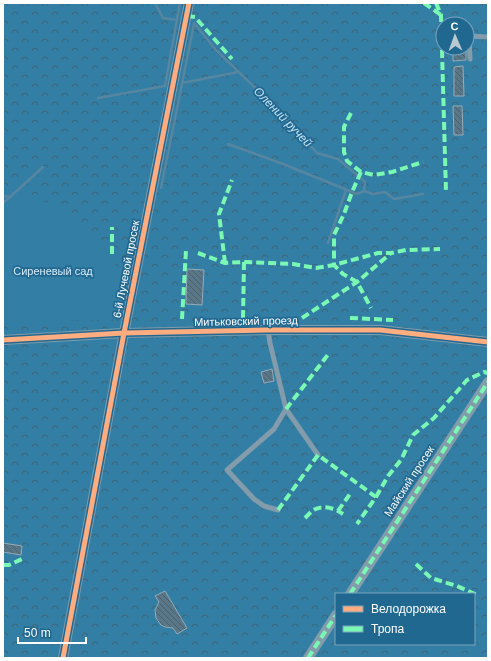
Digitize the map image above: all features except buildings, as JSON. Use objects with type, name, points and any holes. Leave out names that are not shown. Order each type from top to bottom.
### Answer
[{"type":"street","name":"6-й Лучевой просек","points":[[63,658],[124,333],[189,3]]},
{"type":"street","name":"Митьковский проезд","points":[[3,340],[124,333],[268,330],[380,330],[488,342]]},
{"type":"street","name":"Майский просек","points":[[351,593],[488,382]]},
{"type":"street","points":[[308,658],[335,617]]},
{"type":"lane","points":[[470,59],[469,36],[488,37]]},
{"type":"lane","points":[[268,330],[286,409],[318,455]]},
{"type":"lane","points":[[278,510],[264,506],[254,499],[227,470],[274,429],[286,409]]},
{"type":"green space","points":[[3,3],[488,3],[488,658],[3,658]]},
{"type":"green space","name":"Сиреневый сад","points":[[3,188],[56,205],[106,252],[128,283],[121,319],[19,322],[3,324]]},
{"type":"waterway","name":"Олений ручей","points":[[155,3],[163,18],[177,20]]},
{"type":"waterway","points":[[98,98],[165,86],[180,3]]},
{"type":"waterway","name":"Олений ручей","points":[[194,23],[216,50],[280,112],[317,153],[338,159],[365,182],[364,191],[373,194],[385,192],[394,199],[423,194]]},
{"type":"waterway","points":[[161,188],[194,24]]},
{"type":"waterway","points":[[182,83],[238,72]]},
{"type":"waterway","points":[[228,144],[283,164],[357,194],[364,191]]},
{"type":"waterway","points":[[3,196],[10,197],[43,167]]},
{"type":"waterway","points":[[328,243],[346,190]]},
{"type":"waterway","points":[[3,203],[10,197]]},
{"type":"marked path","points":[[424,3],[441,15]]},
{"type":"marked path","points":[[436,3],[441,15],[446,192]]},
{"type":"marked path","points":[[187,16],[195,17],[232,59]]},
{"type":"marked path","points":[[351,113],[344,127],[344,152],[347,161],[361,172],[374,175],[392,172],[423,162]]},
{"type":"marked path","points":[[361,172],[334,235],[334,265],[343,274],[357,282],[371,308]]},
{"type":"marked path","points":[[225,263],[219,214],[232,180]]},
{"type":"marked path","points":[[112,227],[112,254]]},
{"type":"marked path","points":[[198,253],[225,263],[244,262],[293,264],[316,268],[334,265],[378,253],[440,249]]},
{"type":"marked path","points":[[182,319],[186,250]]},
{"type":"marked path","points":[[302,318],[357,282],[391,253]]},
{"type":"marked path","points":[[243,318],[244,262]]},
{"type":"marked path","points":[[350,318],[393,320]]},
{"type":"marked path","points":[[286,409],[330,352]]},
{"type":"marked path","points":[[376,497],[388,476],[401,460],[413,435],[434,418],[467,380],[484,372],[488,373]]},
{"type":"marked path","points":[[351,593],[488,382]]},
{"type":"marked path","points":[[278,510],[318,455],[376,497],[357,524]]},
{"type":"marked path","points":[[338,511],[350,494]]},
{"type":"marked path","points":[[305,518],[312,511],[324,507],[336,510],[343,514]]},
{"type":"marked path","points":[[3,565],[9,565],[24,558]]},
{"type":"marked path","points":[[416,564],[431,578],[457,586],[473,593]]},
{"type":"marked path","points":[[308,658],[335,617]]},
{"type":"cycle path","points":[[63,658],[124,333],[189,3]]},
{"type":"cycle path","points":[[3,340],[124,333],[268,330],[380,330],[488,342]]}]
